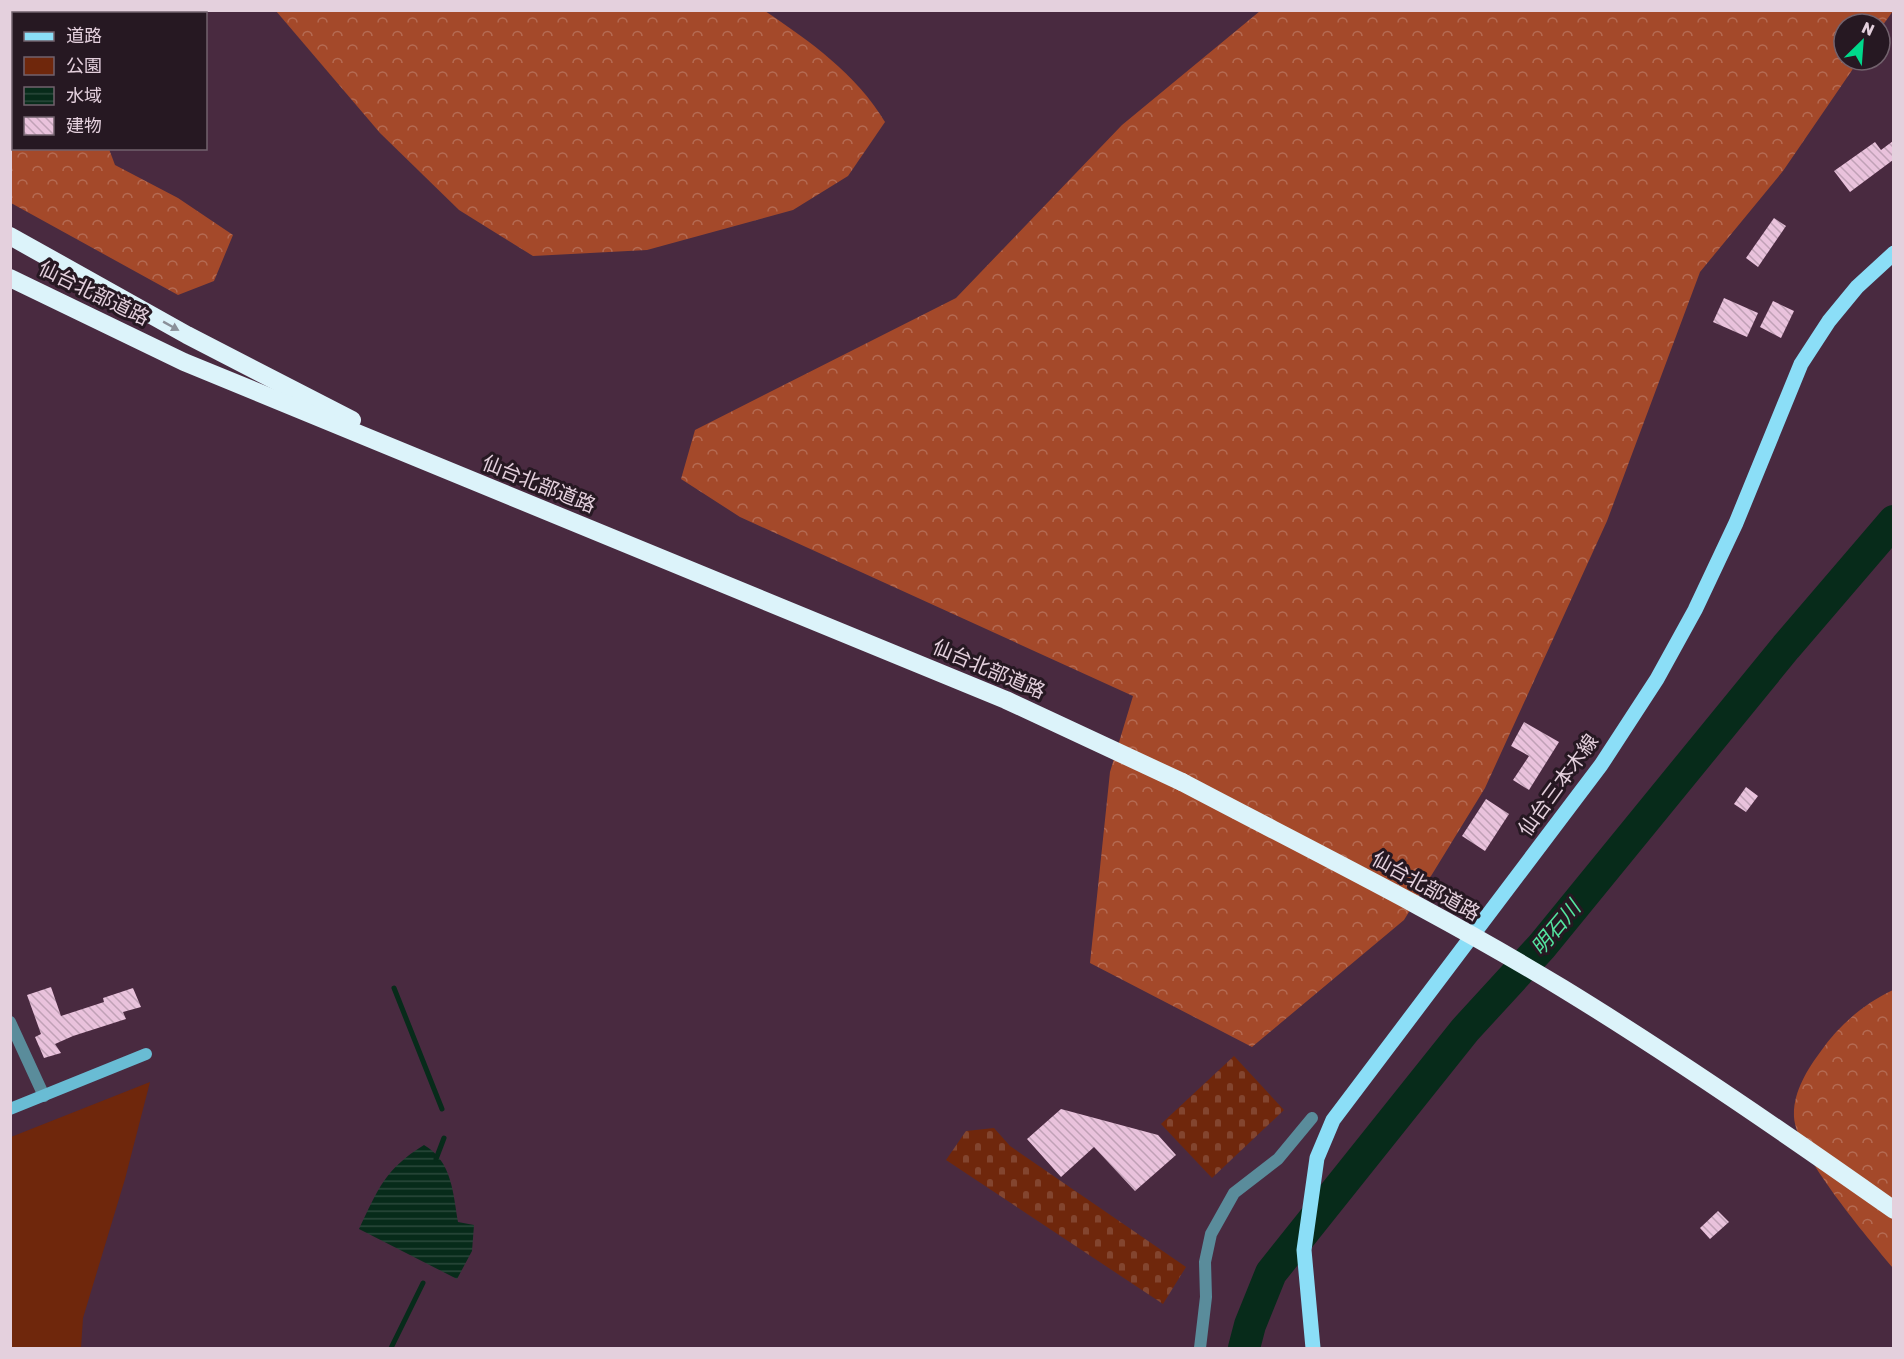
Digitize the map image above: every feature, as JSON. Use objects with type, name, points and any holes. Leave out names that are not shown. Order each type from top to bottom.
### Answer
[{"type":"highway","points":[[10,236],[188,335],[317,403],[488,488]]},
{"type":"highway","name":"仙台北部道路","points":[[10,278],[184,362],[995,695],[1182,782],[1412,902],[1561,987],[1766,1120],[1893,1210]]},
{"type":"main road","name":"仙台三本木線","points":[[1313,1348],[1304,1250],[1317,1158],[1333,1120],[1601,765],[1657,679],[1695,610],[1736,523],[1801,364],[1829,321],[1857,287],[1893,253]]},
{"type":"street","points":[[10,1022],[44,1096]]},
{"type":"street","points":[[10,1109],[146,1054]]},
{"type":"street","points":[[1200,1348],[1206,1297],[1205,1262],[1211,1234],[1234,1193],[1278,1159],[1312,1118]]},
{"type":"green space","points":[[11,10],[99,11],[12,12],[12,150],[109,150],[115,165],[178,198],[233,235],[214,281],[178,295],[11,203]]},
{"type":"green space","points":[[276,11],[765,11],[831,60],[860,89],[885,122],[848,176],[793,210],[647,250],[533,256],[459,210],[380,133]]},
{"type":"green space","points":[[1260,11],[1893,11],[1832,12],[1832,72],[1851,72],[1783,171],[1700,272],[1607,521],[1485,788],[1404,920],[1252,1047],[1090,963],[1110,772],[1133,696],[740,517],[681,479],[695,430],[956,298],[1122,125]]},
{"type":"green space","points":[[1893,990],[1893,1268],[1851,1217],[1807,1152],[1798,1133],[1794,1108],[1802,1082],[1828,1041],[1863,1008]]},
{"type":"green space","points":[[1234,1056],[1284,1110],[1212,1178],[1161,1124]]},
{"type":"green space","points":[[150,1082],[125,1179],[83,1318],[81,1348],[11,1348],[11,1137]]},
{"type":"green space","points":[[994,1128],[1010,1146],[1186,1267],[1163,1304],[946,1160],[966,1131]]},
{"type":"water","points":[[424,1145],[433,1152],[446,1169],[458,1222],[474,1225],[472,1251],[457,1279],[359,1229],[384,1181],[400,1163]]},
{"type":"building","points":[[1893,141],[1893,160],[1850,192],[1834,171],[1875,142],[1881,150]]},
{"type":"building","points":[[1774,218],[1786,226],[1758,267],[1746,258]]},
{"type":"building","points":[[1724,298],[1758,313],[1747,337],[1713,322]]},
{"type":"building","points":[[1773,301],[1794,311],[1781,338],[1760,327]]},
{"type":"building","points":[[1524,722],[1559,742],[1529,790],[1513,780],[1529,756],[1511,746]]},
{"type":"building","points":[[1746,787],[1758,796],[1746,812],[1734,804]]},
{"type":"building","points":[[1486,799],[1509,814],[1485,851],[1462,836]]},
{"type":"building","points":[[51,987],[61,1016],[104,1002],[103,998],[133,988],[141,1007],[123,1012],[126,1019],[55,1044],[61,1053],[44,1058],[35,1037],[41,1034],[27,995]]},
{"type":"building","points":[[1061,1109],[1158,1135],[1176,1155],[1135,1191],[1094,1147],[1061,1177],[1027,1139]]},
{"type":"building","points":[[1718,1211],[1729,1222],[1710,1239],[1700,1228]]},
{"type":"waterway","name":"明石川","points":[[1244,1348],[1250,1325],[1271,1273],[1465,1030],[1542,946],[1786,647],[1894,521]]},
{"type":"waterway","points":[[394,988],[442,1109]]},
{"type":"waterway","points":[[436,1159],[444,1138]]},
{"type":"waterway","points":[[391,1348],[423,1283]]}]
